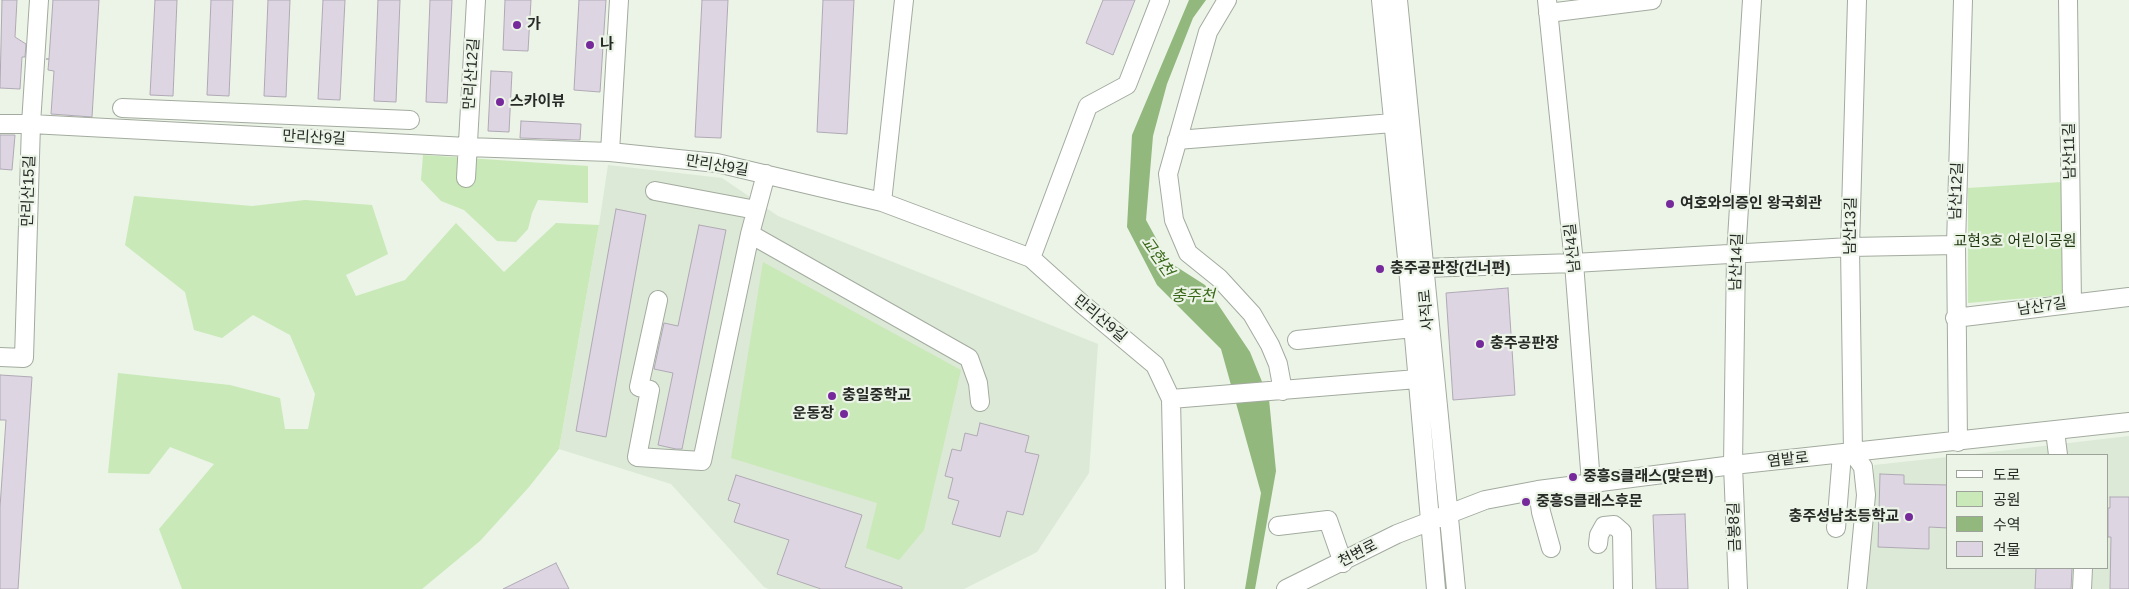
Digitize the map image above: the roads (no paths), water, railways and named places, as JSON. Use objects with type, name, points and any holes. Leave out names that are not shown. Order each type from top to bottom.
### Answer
[{"type":"street","name":"만리산15길","points":[[0,357],[24,358],[31,124],[39,0]]},
{"type":"street","name":"만리산12길","points":[[466,178],[476,0]]},
{"type":"street","points":[[610,152],[619,0]]},
{"type":"street","points":[[882,202],[904,0]]},
{"type":"street","points":[[1031,258],[1088,106],[1127,85],[1160,0]]},
{"type":"street","points":[[1227,0],[1208,32],[1168,174],[1174,220],[1188,252],[1219,278],[1252,314],[1270,345],[1278,364],[1283,391]]},
{"type":"street","name":"사직로","points":[[1381,0],[1436,589]]},
{"type":"street","name":"사직로","points":[[1398,0],[1456,589]]},
{"type":"street","name":"남산4길","points":[[1590,483],[1574,263],[1547,7],[1652,0]]},
{"type":"street","name":"남산14길","points":[[1733,465],[1736,255],[1752,0]]},
{"type":"street","name":"남산13길","points":[[1836,528],[1848,453],[1850,247],[1857,0]]},
{"type":"street","name":"남산12길","points":[[1958,442],[1955,318],[1963,0]]},
{"type":"street","name":"남산11길","points":[[2068,0],[2072,303]]},
{"type":"street","points":[[122,108],[410,120]]},
{"type":"street","points":[[248,134],[251,113]]},
{"type":"street","points":[[1177,140],[1393,123]]},
{"type":"street","name":"만리산9길","points":[[0,124],[248,134],[467,147],[610,152],[717,163],[882,202],[1031,258],[1081,303],[1155,364],[1170,399],[1175,589]]},
{"type":"street","points":[[658,300],[639,387],[650,390],[637,456],[702,462],[750,234],[766,174]]},
{"type":"street","points":[[655,191],[756,210]]},
{"type":"street","points":[[750,234],[969,358],[978,382],[980,402]]},
{"type":"street","points":[[1423,268],[1574,263],[1850,247],[1956,245]]},
{"type":"street","name":"남산7길","points":[[1955,318],[2129,297]]},
{"type":"street","points":[[1297,340],[1413,328]]},
{"type":"street","points":[[1170,399],[1283,391],[1417,378]]},
{"type":"street","name":"염밭로","points":[[1450,513],[1485,500],[1590,483],[1733,465],[2129,422]]},
{"type":"street","points":[[2055,430],[2058,454]]},
{"type":"street","points":[[1848,453],[1864,467],[1866,496],[1857,589]]},
{"type":"street","name":"금봉8길","points":[[1733,465],[1738,589]]},
{"type":"street","points":[[1538,490],[1541,512],[1551,548]]},
{"type":"street","name":"천변로","points":[[1286,589],[1397,534],[1450,513]]},
{"type":"street","points":[[1278,526],[1328,520],[1343,562]]},
{"type":"street","points":[[1598,544],[1599,535],[1604,526],[1614,525],[1622,532],[1623,589]]},
{"type":"street","points":[[2082,569],[2082,589]]},
{"type":"water","name":"충주천","points":[[1189,0],[1206,0],[1193,18],[1167,84],[1153,136],[1146,220],[1169,262],[1205,285],[1250,352],[1269,399],[1276,471],[1255,589],[1245,589],[1261,493],[1221,349],[1157,285],[1127,227],[1132,135]]},
{"type":"place","name":"가","points":[[517,25]]},
{"type":"place","name":"나","points":[[590,45]]},
{"type":"place","name":"스카이뷰","points":[[500,102]]},
{"type":"place","name":"여호와의증인 왕국회관","points":[[1670,204]]},
{"type":"place","name":"충주공판장(건너편)","points":[[1380,269]]},
{"type":"place","name":"충주공판장","points":[[1480,344]]},
{"type":"place","name":"충일중학교","points":[[832,396]]},
{"type":"place","name":"운동장","points":[[844,414]]},
{"type":"place","name":"중흥S클래스(맞은편)","points":[[1573,477]]},
{"type":"place","name":"중흥S클래스후문","points":[[1526,502]]},
{"type":"place","name":"충주성남초등학교","points":[[1909,517]]},
{"type":"park label","name":"교현3호 어린이공원","points":[[2015,242]]},
{"type":"water label","name":"교현천","points":[[1157,257]]}]
